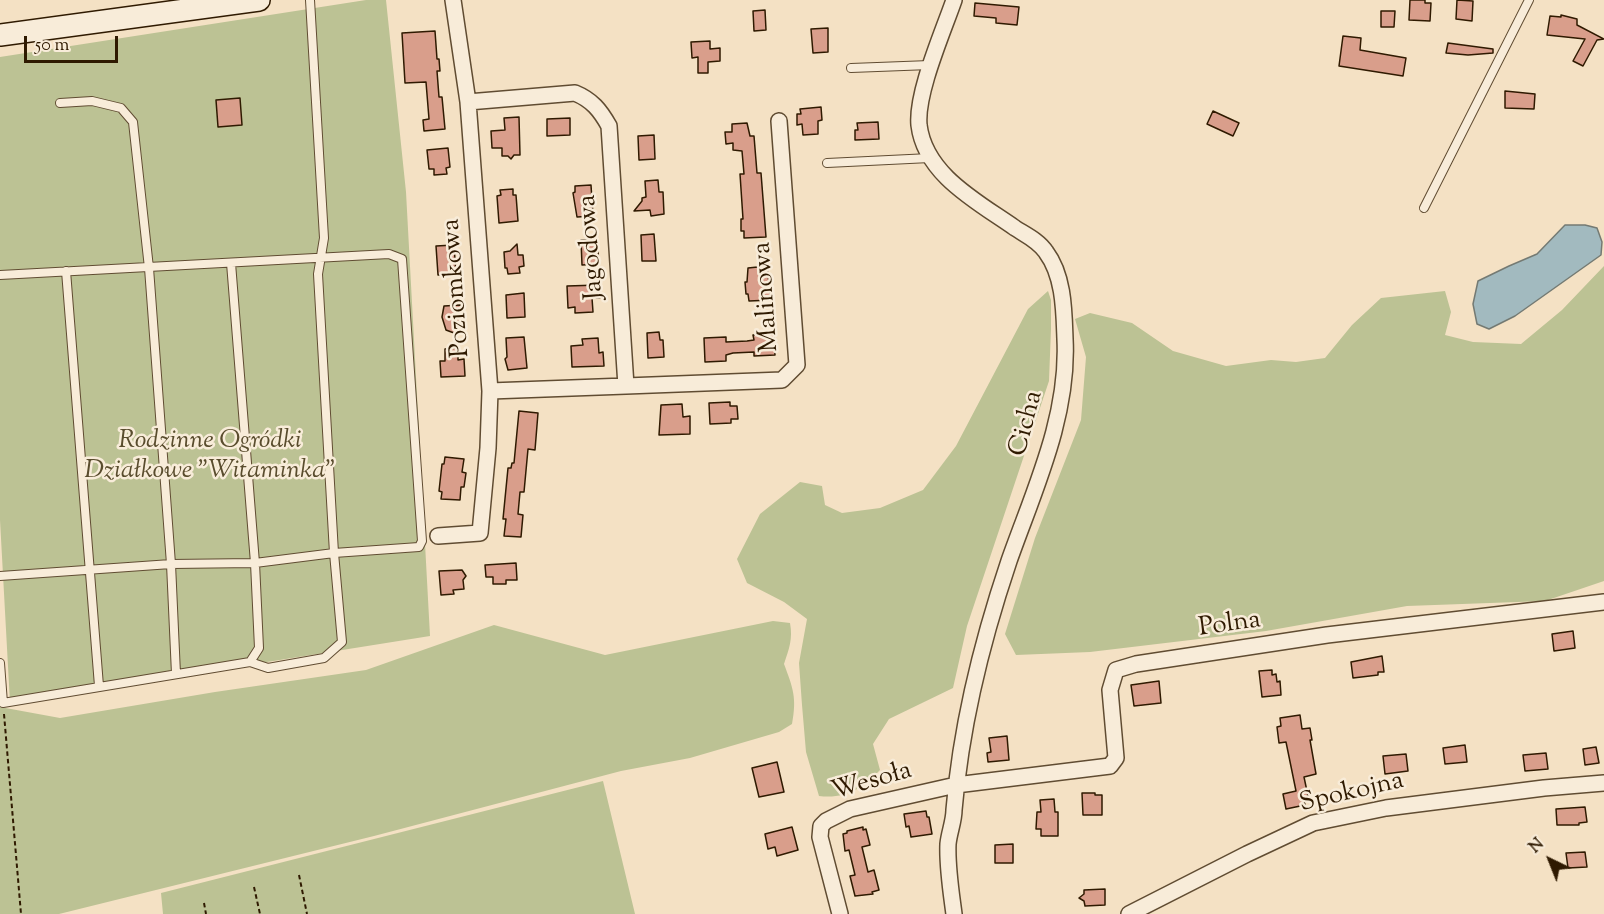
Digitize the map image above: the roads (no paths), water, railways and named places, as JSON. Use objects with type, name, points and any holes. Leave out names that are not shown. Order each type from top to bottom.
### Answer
[{"type":"main road","points":[[0,35],[259,0]]},
{"type":"street","name":"Poziomkowa","points":[[438,536],[480,532],[488,448],[490,391],[468,102],[453,0]]},
{"type":"street","name":"Cicha","points":[[954,0],[925,84],[919,124],[926,148],[946,176],[960,189],[1034,240],[1046,252],[1060,285],[1066,343],[1060,411],[1051,444],[990,618],[980,657],[956,785],[948,857],[954,914]]},
{"type":"street","name":"Jagodowa","points":[[468,102],[576,93],[588,98],[600,111],[609,126],[626,386]]},
{"type":"street","name":"Malinowa","points":[[626,386],[782,380],[797,364],[779,121]]},
{"type":"street","points":[[490,391],[626,386]]},
{"type":"street","name":"Polna","points":[[956,785],[1110,766],[1116,758],[1110,690],[1116,670],[1126,667],[1327,635],[1604,602]]},
{"type":"street","name":"Spokojna","points":[[1129,914],[1246,854],[1313,823],[1386,808],[1544,788],[1604,783]]},
{"type":"street","name":"Wesoła","points":[[840,914],[820,837],[821,826],[833,816],[850,809],[956,785]]},
{"type":"lane","points":[[0,663],[3,702],[250,662],[268,668],[324,658],[342,642],[334,553],[318,274],[324,238],[310,0]]},
{"type":"lane","points":[[1424,208],[1529,0]]},
{"type":"lane","points":[[851,68],[932,65]]},
{"type":"lane","points":[[60,103],[92,101],[121,108],[133,122],[149,268],[171,564],[176,674]]},
{"type":"lane","points":[[826,163],[932,158]]},
{"type":"lane","points":[[0,275],[389,254],[402,260],[422,541],[419,547],[334,553],[255,563],[171,564],[0,576]]},
{"type":"lane","points":[[231,262],[255,563],[259,648],[250,662]]},
{"type":"lane","points":[[66,271],[99,686]]},
{"type":"water","points":[[1565,225],[1585,225],[1597,228],[1602,242],[1601,255],[1515,316],[1489,329],[1477,324],[1473,304],[1478,281],[1537,254]]},
{"type":"park label","name":"Rodzinne Ogródki Działkowe \"Witaminka\"","points":[[210,458]]}]
